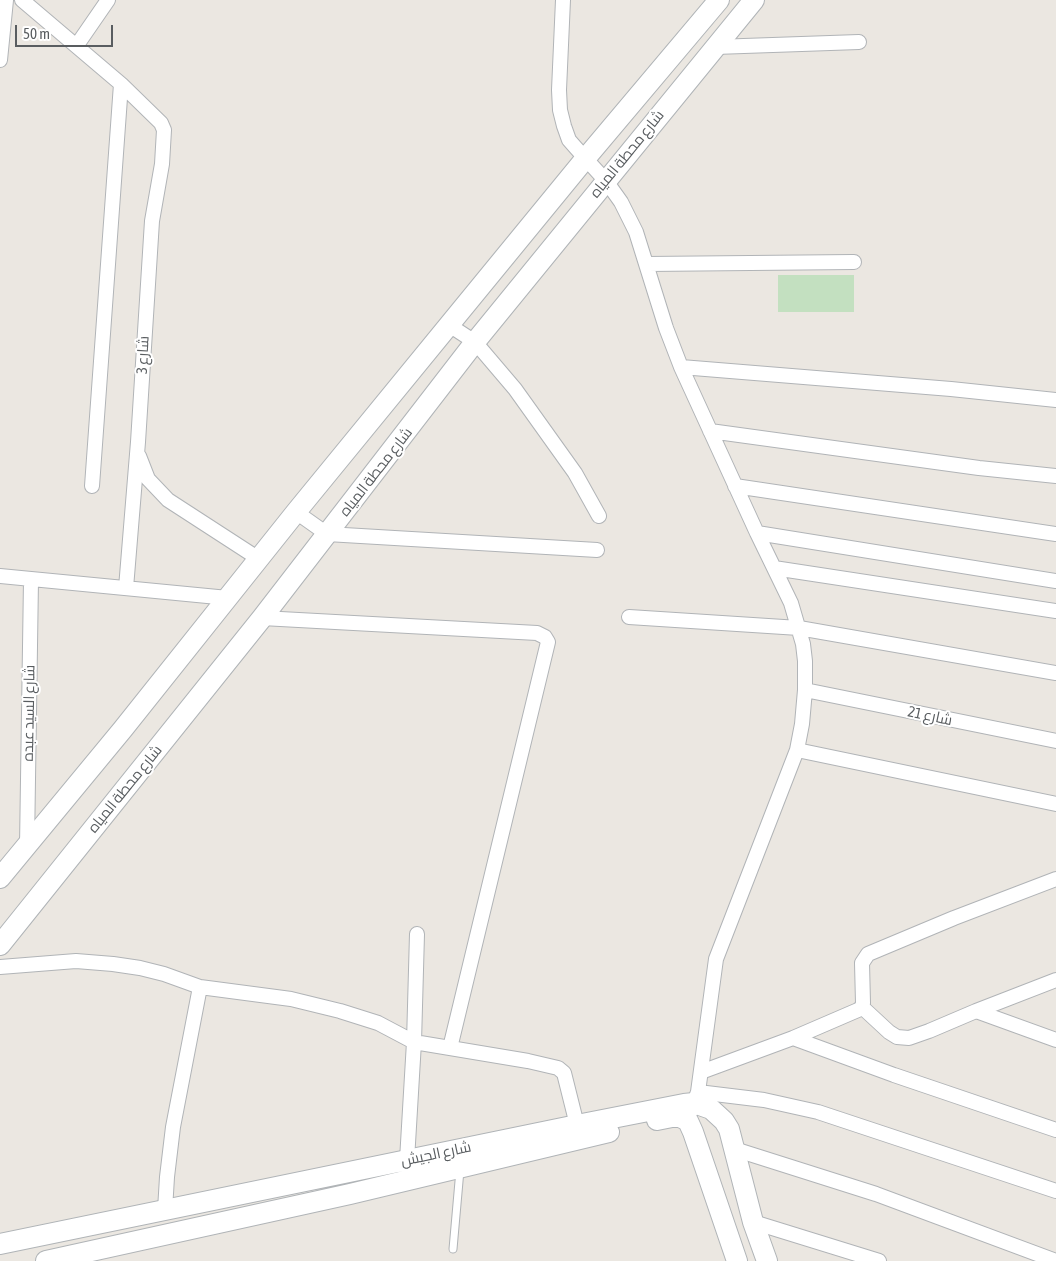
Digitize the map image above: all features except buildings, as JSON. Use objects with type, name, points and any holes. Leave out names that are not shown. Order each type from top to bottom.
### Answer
[{"type":"street","points":[[0,60],[6,0]]},
{"type":"street","points":[[22,0],[121,84],[92,486]]},
{"type":"street","points":[[77,45],[108,0]]},
{"type":"street","points":[[563,0],[559,90],[560,110],[569,140],[606,181],[630,218],[642,247],[666,328],[681,366],[757,533],[785,588],[799,628],[805,661],[802,724],[796,750],[716,959],[700,1072],[693,1106],[693,1132],[737,1261]]},
{"type":"street","name":"شارع محطة المياه","points":[[2,874],[27,846],[296,512],[585,159],[719,0]]},
{"type":"street","name":"شارع محطة المياه","points":[[0,945],[262,618],[475,342],[754,0]]},
{"type":"street","points":[[715,46],[860,42]]},
{"type":"street","name":"شارع 3","points":[[121,84],[161,123],[164,132],[162,164],[152,221],[138,442],[126,588]]},
{"type":"street","points":[[532,224],[555,244]]},
{"type":"street","points":[[647,264],[854,262]]},
{"type":"street","points":[[449,325],[475,342],[515,389],[575,473],[599,516]]},
{"type":"street","points":[[681,366],[1056,400]]},
{"type":"street","points":[[710,431],[979,468],[1056,476]]},
{"type":"street","points":[[138,442],[140,460],[148,479],[168,500],[259,559]]},
{"type":"street","points":[[735,486],[1056,534]]},
{"type":"street","points":[[296,512],[327,534],[597,550]]},
{"type":"street","points":[[757,533],[1056,581]]},
{"type":"street","points":[[774,568],[1056,611]]},
{"type":"street","points":[[0,576],[228,598]]},
{"type":"street","name":"شارع السيد عبده","points":[[27,846],[31,580]]},
{"type":"street","points":[[629,617],[799,628],[1056,673]]},
{"type":"street","points":[[262,618],[537,633],[545,637],[548,642],[450,1048]]},
{"type":"street","name":"شارع 21","points":[[804,690],[1056,741]]},
{"type":"street","points":[[796,750],[1056,804]]},
{"type":"street","points":[[862,1007],[862,963],[868,954],[1056,879]]},
{"type":"street","points":[[407,1160],[414,1042],[416,934]]},
{"type":"street","points":[[0,967],[76,961],[140,968],[164,974],[200,987],[291,999],[340,1011],[378,1023],[414,1042],[528,1061],[561,1069],[577,1125]]},
{"type":"street","points":[[862,1007],[889,1032],[902,1038],[929,1031],[1056,980]]},
{"type":"street","points":[[170,1234],[165,1210],[173,1127],[200,987]]},
{"type":"street","points":[[700,1072],[793,1038],[862,1007]]},
{"type":"street","points":[[976,1011],[1056,1040]]},
{"type":"street","points":[[793,1038],[1056,1130]]},
{"type":"street","points":[[693,1106],[764,1100],[818,1112],[1056,1191]]},
{"type":"street","name":"شارع الجيش","points":[[0,1244],[684,1104],[711,1108],[729,1128],[753,1222],[767,1261]]},
{"type":"street","name":"شارع الجيش","points":[[46,1261],[350,1194],[672,1117],[680,1117],[693,1106]]},
{"type":"street","points":[[734,1149],[876,1194],[1056,1261]]},
{"type":"street","points":[[345,1173],[350,1194]]},
{"type":"street","points":[[753,1222],[879,1261]]},
{"type":"lane","points":[[453,1249],[460,1168]]},
{"type":"green space","points":[[778,275],[854,275],[854,312],[778,312]]}]
